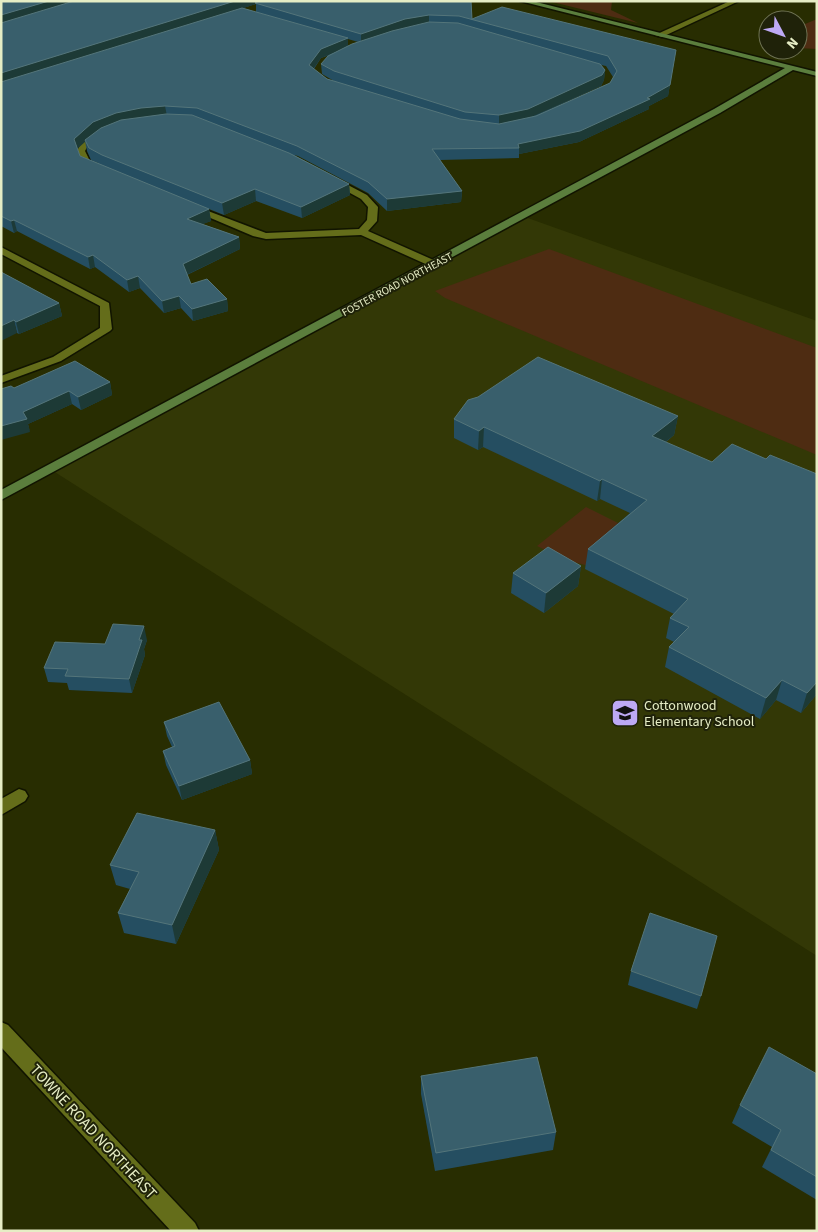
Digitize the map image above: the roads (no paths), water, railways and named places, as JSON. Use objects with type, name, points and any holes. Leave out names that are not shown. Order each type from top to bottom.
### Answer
[{"type":"street","points":[[523,1],[817,74]]},
{"type":"street","points":[[660,35],[736,1]]},
{"type":"street","name":"FOSTER ROAD NORTHEAST","points":[[1,496],[717,111],[791,68]]},
{"type":"street","points":[[109,174],[86,163],[80,151],[92,138],[111,132]]},
{"type":"street","points":[[320,174],[364,197],[373,207],[372,221],[362,232]]},
{"type":"street","points":[[182,204],[256,234],[266,236],[362,232],[434,264]]},
{"type":"street","points":[[1,250],[105,304],[106,329],[57,359],[1,380]]},
{"type":"street","points":[[1,808],[19,796]]},
{"type":"street","name":"TOWNE ROAD NORTHEAST","points":[[1,1032],[187,1231]]},
{"type":"place","name":"Cottonwood Elementary School","points":[[625,713]]}]
